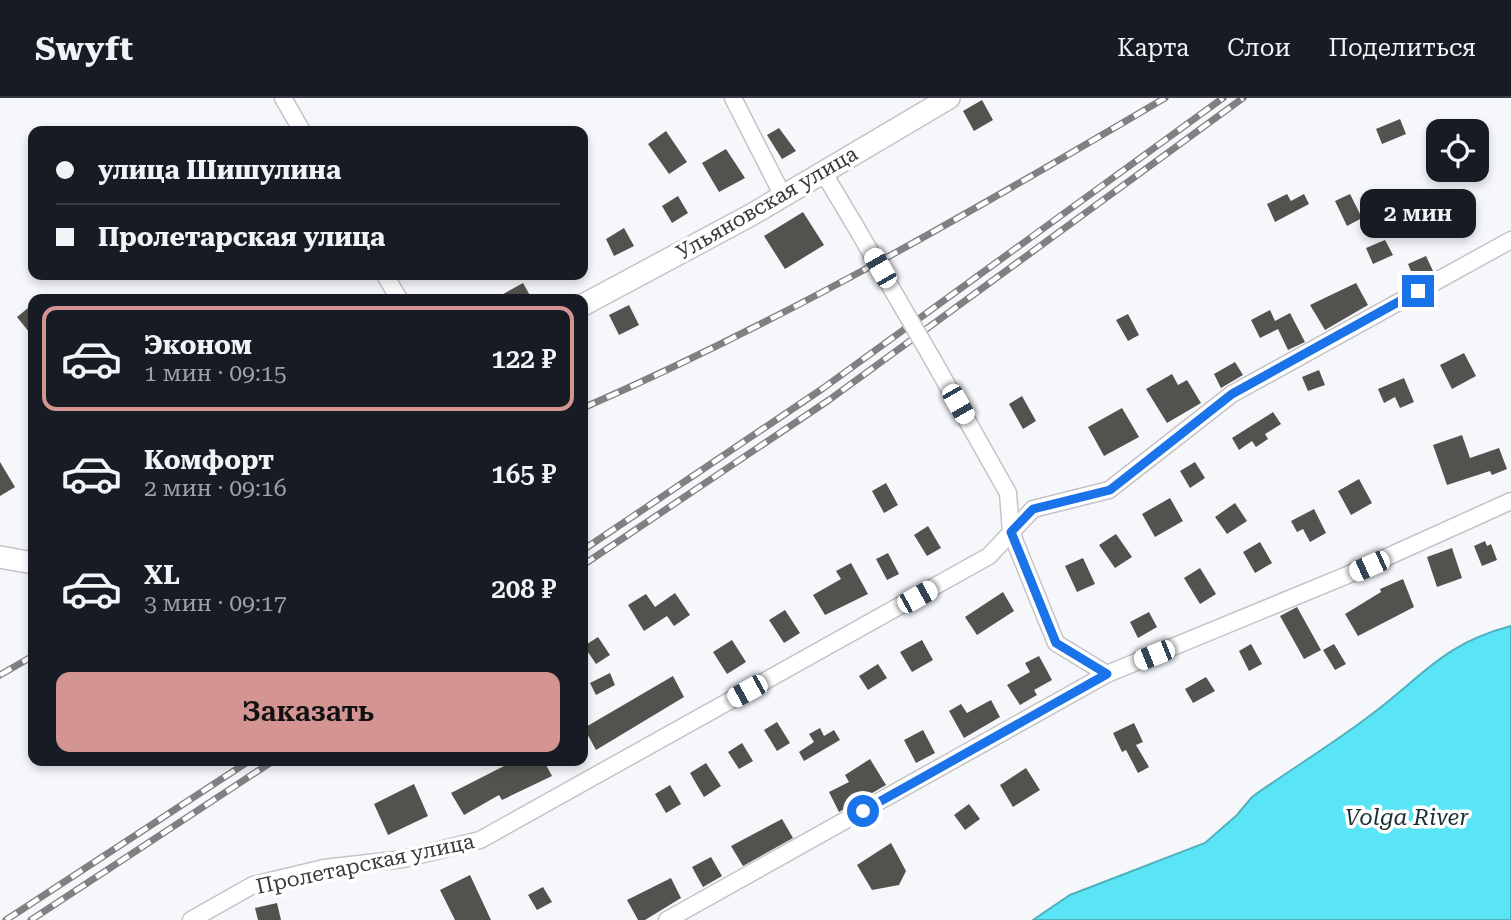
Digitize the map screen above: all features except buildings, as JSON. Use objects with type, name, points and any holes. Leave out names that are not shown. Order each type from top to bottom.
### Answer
[{"type":"main road","name":"Ульяновская улица","points":[[588,302],[783,196],[949,98]]},
{"type":"main road","points":[[0,557],[28,562]]},
{"type":"street","points":[[283,98],[299,126]]},
{"type":"street","points":[[733,98],[783,196]]},
{"type":"street","points":[[823,172],[1008,493],[1011,532],[1056,643],[1107,674]]},
{"type":"street","name":"Пролетарская улица","points":[[191,920],[253,885],[324,869],[402,859],[480,839],[989,556],[1033,509],[1110,490],[1232,394],[1511,240]]},
{"type":"street","points":[[667,920],[1107,674],[1345,576],[1511,501]]},
{"type":"water","name":"Volga River","points":[[1511,626],[1511,920],[1033,920],[1070,895],[1205,843],[1237,815],[1252,797],[1357,725],[1451,651],[1488,633]]},
{"type":"railway","points":[[588,406],[806,301],[951,222],[1165,98]]},
{"type":"railway","points":[[588,547],[822,389],[1223,98]]},
{"type":"railway","points":[[588,562],[829,400],[1243,98]]},
{"type":"railway","points":[[0,675],[28,659]]},
{"type":"railway","points":[[6,920],[241,766]]},
{"type":"railway","points":[[31,920],[265,766]]},
{"type":"route","points":[[863,811],[1107,674],[1056,643],[1011,532],[1033,509],[1110,490],[1232,394],[1418,291]]}]
